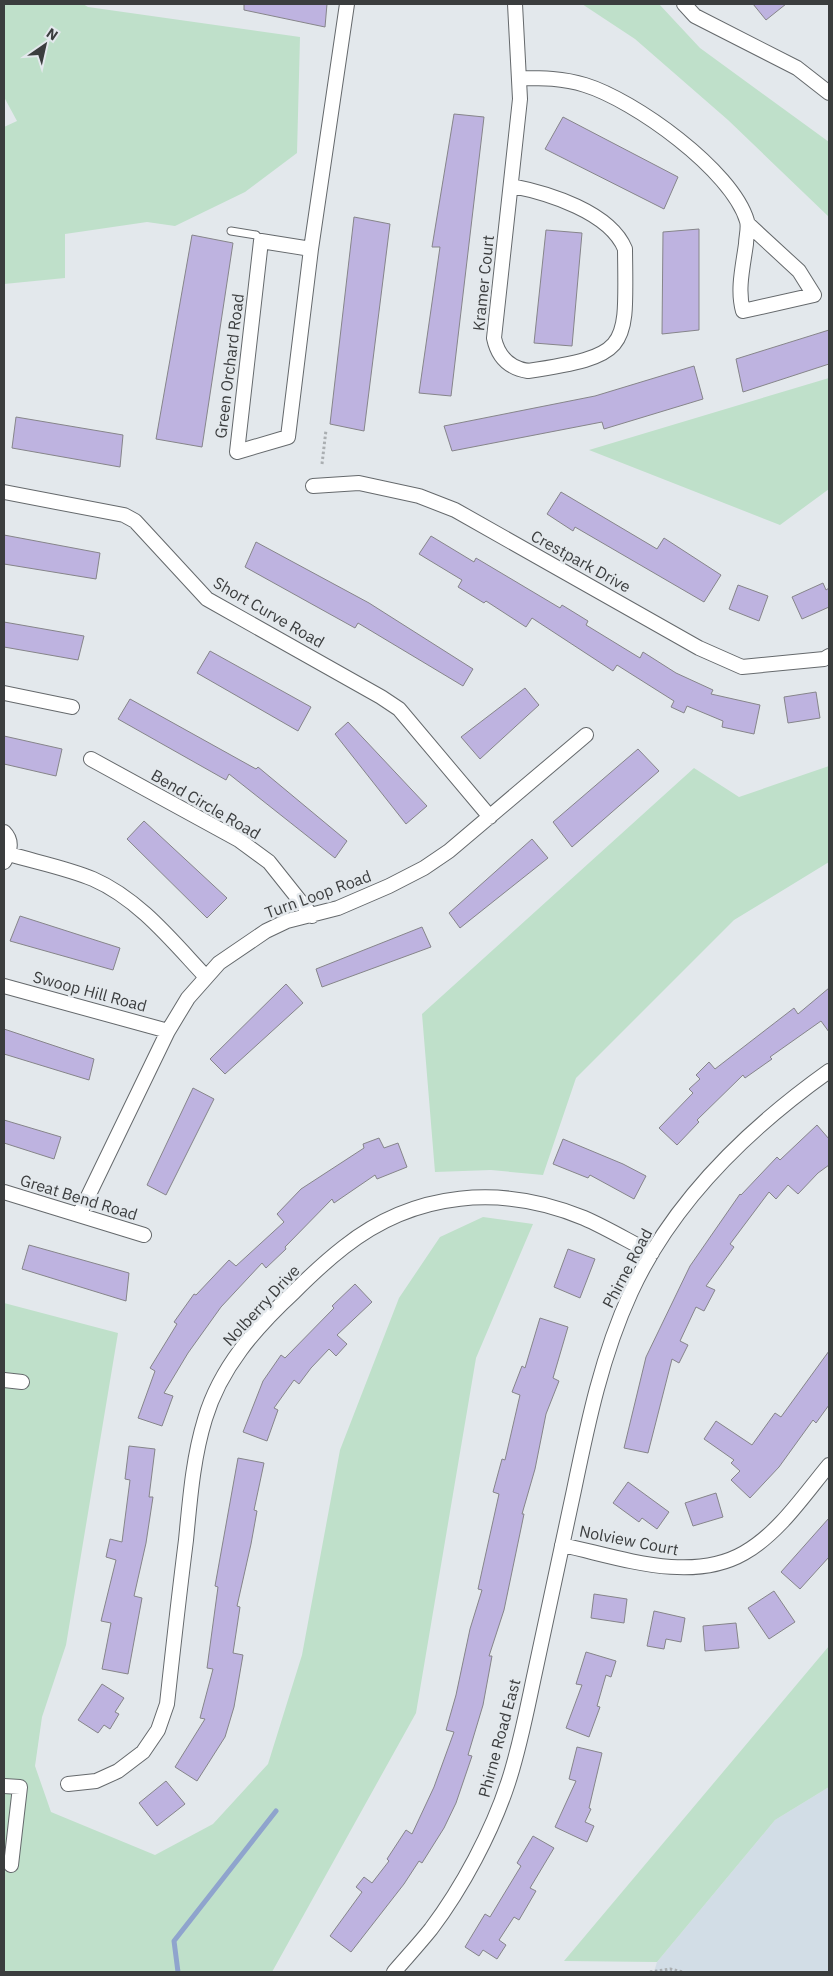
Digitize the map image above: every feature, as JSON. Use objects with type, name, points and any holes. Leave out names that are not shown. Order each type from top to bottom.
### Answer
[{"type":"street","name":"Green Orchard Road","points":[[261,241],[237,452],[288,437],[311,249],[347,4]]},
{"type":"street","name":"Kramer Court","points":[[512,186],[542,193],[593,215],[614,230],[621,239],[625,249],[626,317],[623,329],[616,343],[595,358],[528,371],[510,365],[496,347],[494,338],[512,186],[520,78],[515,4]]},
{"type":"street","points":[[684,4],[695,16],[797,68],[829,93]]},
{"type":"street","points":[[520,78],[554,78],[585,85],[639,111],[668,131],[719,175],[740,202],[748,224],[739,298],[743,311],[814,295],[799,271],[748,224]]},
{"type":"street","points":[[261,241],[311,249]]},
{"type":"street","name":"Crestpark Drive","points":[[313,486],[359,483],[419,496],[455,510],[700,648],[742,667],[816,660],[829,656]]},
{"type":"street","name":"Short Curve Road","points":[[4,492],[124,515],[135,520],[207,600],[381,696],[399,710],[490,817]]},
{"type":"street","points":[[4,693],[72,707]]},
{"type":"street","name":"Turn Loop Road","points":[[79,1215],[168,1030],[188,998],[206,977],[241,946],[266,931],[363,898],[424,868],[449,851],[586,735]]},
{"type":"street","name":"Bend Circle Road","points":[[91,759],[239,840],[269,862],[312,916]]},
{"type":"street","points":[[4,832],[10,844],[6,858],[93,879],[121,895],[151,919],[206,977]]},
{"type":"street","name":"Swoop Hill Road","points":[[4,986],[168,1030]]},
{"type":"street","name":"Phirne Road","points":[[562,1545],[600,1373],[614,1331],[632,1290],[652,1253],[683,1206],[719,1166],[771,1114],[829,1071]]},
{"type":"street","name":"Great Bend Road","points":[[4,1192],[144,1235]]},
{"type":"street","name":"Nolberry Drive","points":[[68,1784],[96,1781],[118,1771],[143,1752],[158,1730],[167,1704],[192,1481],[205,1417],[227,1369],[245,1344],[318,1269],[345,1246],[378,1225],[448,1200],[476,1197],[505,1197],[547,1206],[584,1219],[652,1253]]},
{"type":"street","points":[[4,1380],[22,1382]]},
{"type":"street","name":"Nolview Court","points":[[562,1545],[677,1568],[714,1565],[745,1552],[778,1525],[829,1465]]},
{"type":"street","name":"Phirne Road East","points":[[394,1972],[431,1928],[445,1907],[477,1853],[500,1805],[524,1724],[562,1545]]},
{"type":"street","points":[[4,1786],[20,1787],[11,1865]]},
{"type":"lane","points":[[230,231],[256,235],[261,241]]},
{"type":"path","points":[[322,464],[326,430]]},
{"type":"path","points":[[650,1972],[670,1969],[684,1972]]},
{"type":"shaded area","points":[[829,1787],[829,1972],[654,1972],[657,1962],[775,1820]]},
{"type":"green space","points":[[4,4],[83,4],[88,7],[300,37],[297,153],[245,192],[175,226],[147,222],[65,234],[65,278],[4,284],[4,127],[17,121],[4,97]]},
{"type":"green space","points":[[582,4],[659,4],[700,48],[829,142],[829,217],[728,120],[635,39]]},
{"type":"green space","points":[[829,378],[829,489],[780,525],[589,450]]},
{"type":"green space","points":[[829,766],[829,862],[734,920],[576,1078],[543,1175],[491,1170],[435,1172],[422,1014],[694,768],[739,797]]},
{"type":"green space","points":[[483,1217],[533,1224],[476,1358],[416,1713],[272,1972],[4,1972],[4,1303],[118,1333],[66,1645],[42,1717],[35,1766],[51,1812],[155,1855],[213,1824],[268,1764],[302,1655],[340,1450],[399,1298],[440,1237]]},
{"type":"green space","points":[[829,1646],[829,1787],[775,1820],[657,1962],[564,1961]]},
{"type":"building","points":[[244,4],[327,4],[325,27],[244,10]]},
{"type":"building","points":[[753,4],[786,4],[766,20]]},
{"type":"building","points":[[454,114],[484,117],[451,396],[419,393],[440,247],[432,247]]},
{"type":"building","points":[[563,117],[678,177],[664,209],[545,149]]},
{"type":"building","points":[[354,217],[390,224],[364,431],[330,424]]},
{"type":"building","points":[[699,229],[699,330],[662,334],[663,232]]},
{"type":"building","points":[[546,230],[582,233],[572,346],[534,343]]},
{"type":"building","points":[[192,235],[233,243],[202,447],[156,439]]},
{"type":"building","points":[[829,330],[829,364],[743,392],[736,359]]},
{"type":"building","points":[[694,366],[703,399],[604,429],[602,422],[452,451],[444,426],[595,396]]},
{"type":"building","points":[[16,417],[123,435],[120,467],[12,448]]},
{"type":"building","points":[[561,492],[657,549],[664,538],[721,575],[704,602],[575,527],[573,531],[547,514]]},
{"type":"building","points":[[4,535],[100,553],[96,579],[4,564]]},
{"type":"building","points":[[431,536],[474,562],[476,558],[560,608],[562,605],[588,621],[586,625],[640,658],[643,652],[676,673],[713,690],[711,694],[760,705],[754,734],[722,727],[723,721],[687,706],[684,713],[671,707],[674,701],[617,665],[613,671],[532,618],[526,627],[486,601],[484,603],[458,587],[462,580],[419,554]]},
{"type":"building","points":[[256,542],[369,603],[473,669],[463,686],[358,623],[355,628],[245,567]]},
{"type":"building","points":[[823,583],[826,590],[829,588],[829,607],[802,619],[792,597]]},
{"type":"building","points":[[738,585],[768,596],[759,621],[729,609]]},
{"type":"building","points":[[4,622],[84,636],[78,660],[4,647]]},
{"type":"building","points":[[210,651],[311,707],[298,731],[197,673]]},
{"type":"building","points":[[525,688],[539,705],[480,759],[461,737]]},
{"type":"building","points":[[816,692],[820,718],[788,723],[784,697]]},
{"type":"building","points":[[130,699],[256,769],[258,767],[347,841],[335,858],[229,774],[226,780],[118,719]]},
{"type":"building","points":[[348,722],[427,806],[406,824],[335,734]]},
{"type":"building","points":[[4,736],[62,749],[56,776],[4,764]]},
{"type":"building","points":[[638,749],[659,771],[572,847],[553,822]]},
{"type":"building","points":[[144,821],[227,898],[207,918],[127,839]]},
{"type":"building","points":[[532,839],[548,858],[460,928],[449,913]]},
{"type":"building","points":[[20,916],[120,948],[113,970],[10,941]]},
{"type":"building","points":[[422,927],[431,947],[322,987],[316,969]]},
{"type":"building","points":[[286,984],[303,1003],[225,1074],[210,1059]]},
{"type":"building","points":[[829,988],[829,1032],[821,1021],[770,1057],[772,1059],[745,1078],[743,1075],[697,1120],[699,1122],[677,1145],[659,1128],[693,1093],[689,1089],[700,1079],[696,1075],[709,1062],[715,1069],[794,1008],[798,1014]]},
{"type":"building","points":[[4,1029],[94,1059],[89,1080],[4,1054]]},
{"type":"building","points":[[193,1088],[214,1099],[166,1195],[147,1185]]},
{"type":"building","points":[[4,1120],[61,1137],[54,1159],[4,1143]]},
{"type":"building","points":[[817,1125],[829,1139],[829,1165],[818,1173],[798,1194],[788,1185],[776,1199],[769,1192],[730,1244],[734,1247],[706,1286],[715,1290],[704,1311],[696,1307],[680,1341],[688,1345],[679,1363],[672,1359],[648,1453],[624,1448],[646,1357],[690,1266],[740,1194],[777,1157],[780,1160]]},
{"type":"building","points":[[379,1138],[384,1148],[398,1143],[407,1167],[377,1179],[375,1175],[334,1203],[332,1199],[266,1268],[262,1263],[221,1307],[188,1353],[164,1393],[173,1396],[162,1426],[138,1418],[155,1371],[150,1368],[177,1324],[174,1322],[194,1294],[196,1295],[229,1260],[236,1266],[284,1222],[277,1214],[301,1189],[364,1148],[363,1144]]},
{"type":"building","points":[[563,1139],[623,1164],[646,1176],[634,1199],[590,1175],[588,1178],[553,1164]]},
{"type":"building","points":[[29,1245],[129,1273],[126,1301],[22,1269]]},
{"type":"building","points":[[568,1249],[595,1259],[580,1298],[554,1287]]},
{"type":"building","points":[[355,1284],[372,1302],[337,1335],[347,1344],[336,1356],[329,1349],[299,1384],[294,1380],[274,1408],[278,1410],[267,1441],[243,1432],[263,1381],[281,1355],[285,1358],[334,1308],[332,1306]]},
{"type":"building","points":[[540,1318],[568,1327],[553,1378],[559,1381],[546,1414],[535,1469],[522,1514],[524,1514],[504,1610],[489,1656],[492,1656],[483,1705],[468,1755],[472,1756],[456,1803],[444,1828],[422,1863],[419,1861],[404,1884],[351,1952],[330,1936],[362,1892],[356,1887],[364,1877],[372,1883],[389,1861],[387,1859],[406,1830],[412,1834],[434,1787],[454,1732],[446,1730],[456,1695],[470,1629],[482,1590],[478,1589],[499,1494],[493,1492],[502,1459],[505,1460],[520,1395],[512,1392],[522,1366],[525,1368]]},
{"type":"building","points":[[829,1351],[829,1405],[816,1423],[813,1420],[779,1467],[750,1498],[731,1480],[740,1471],[731,1463],[734,1460],[704,1439],[716,1421],[752,1445],[775,1413],[781,1417]]},
{"type":"building","points":[[129,1446],[155,1449],[149,1497],[153,1497],[146,1543],[134,1596],[142,1598],[128,1674],[102,1669],[111,1623],[101,1621],[116,1560],[106,1557],[110,1539],[122,1542],[130,1480],[125,1479]]},
{"type":"building","points":[[238,1458],[264,1463],[254,1510],[257,1511],[251,1544],[237,1606],[240,1607],[233,1653],[243,1655],[234,1707],[225,1737],[197,1781],[175,1767],[205,1719],[200,1718],[213,1669],[207,1668],[218,1587],[215,1586]]},
{"type":"building","points":[[628,1482],[669,1512],[657,1529],[642,1518],[639,1522],[613,1503]]},
{"type":"building","points":[[716,1493],[723,1517],[693,1526],[685,1503]]},
{"type":"building","points":[[829,1518],[829,1557],[800,1589],[781,1572]]},
{"type":"building","points":[[774,1591],[795,1622],[769,1639],[748,1608]]},
{"type":"building","points":[[594,1594],[627,1599],[624,1623],[591,1618]]},
{"type":"building","points":[[654,1611],[685,1618],[681,1642],[666,1639],[664,1649],[647,1646]]},
{"type":"building","points":[[736,1623],[739,1648],[705,1651],[703,1626]]},
{"type":"building","points":[[586,1652],[616,1661],[611,1677],[606,1675],[597,1706],[600,1707],[589,1737],[566,1728],[582,1685],[576,1684]]},
{"type":"building","points":[[102,1684],[124,1698],[115,1712],[119,1714],[110,1729],[104,1725],[98,1733],[78,1720]]},
{"type":"building","points":[[577,1747],[602,1753],[589,1808],[591,1809],[585,1822],[594,1826],[587,1842],[555,1827],[576,1781],[569,1779]]},
{"type":"building","points":[[166,1781],[185,1804],[157,1826],[139,1803]]},
{"type":"building","points":[[533,1836],[554,1848],[530,1888],[536,1891],[519,1920],[514,1917],[499,1940],[506,1945],[497,1959],[483,1950],[479,1956],[465,1947],[485,1914],[490,1917],[521,1866],[517,1863]]},
{"type":"waterway","points":[[178,1972],[174,1941],[276,1811]]}]
